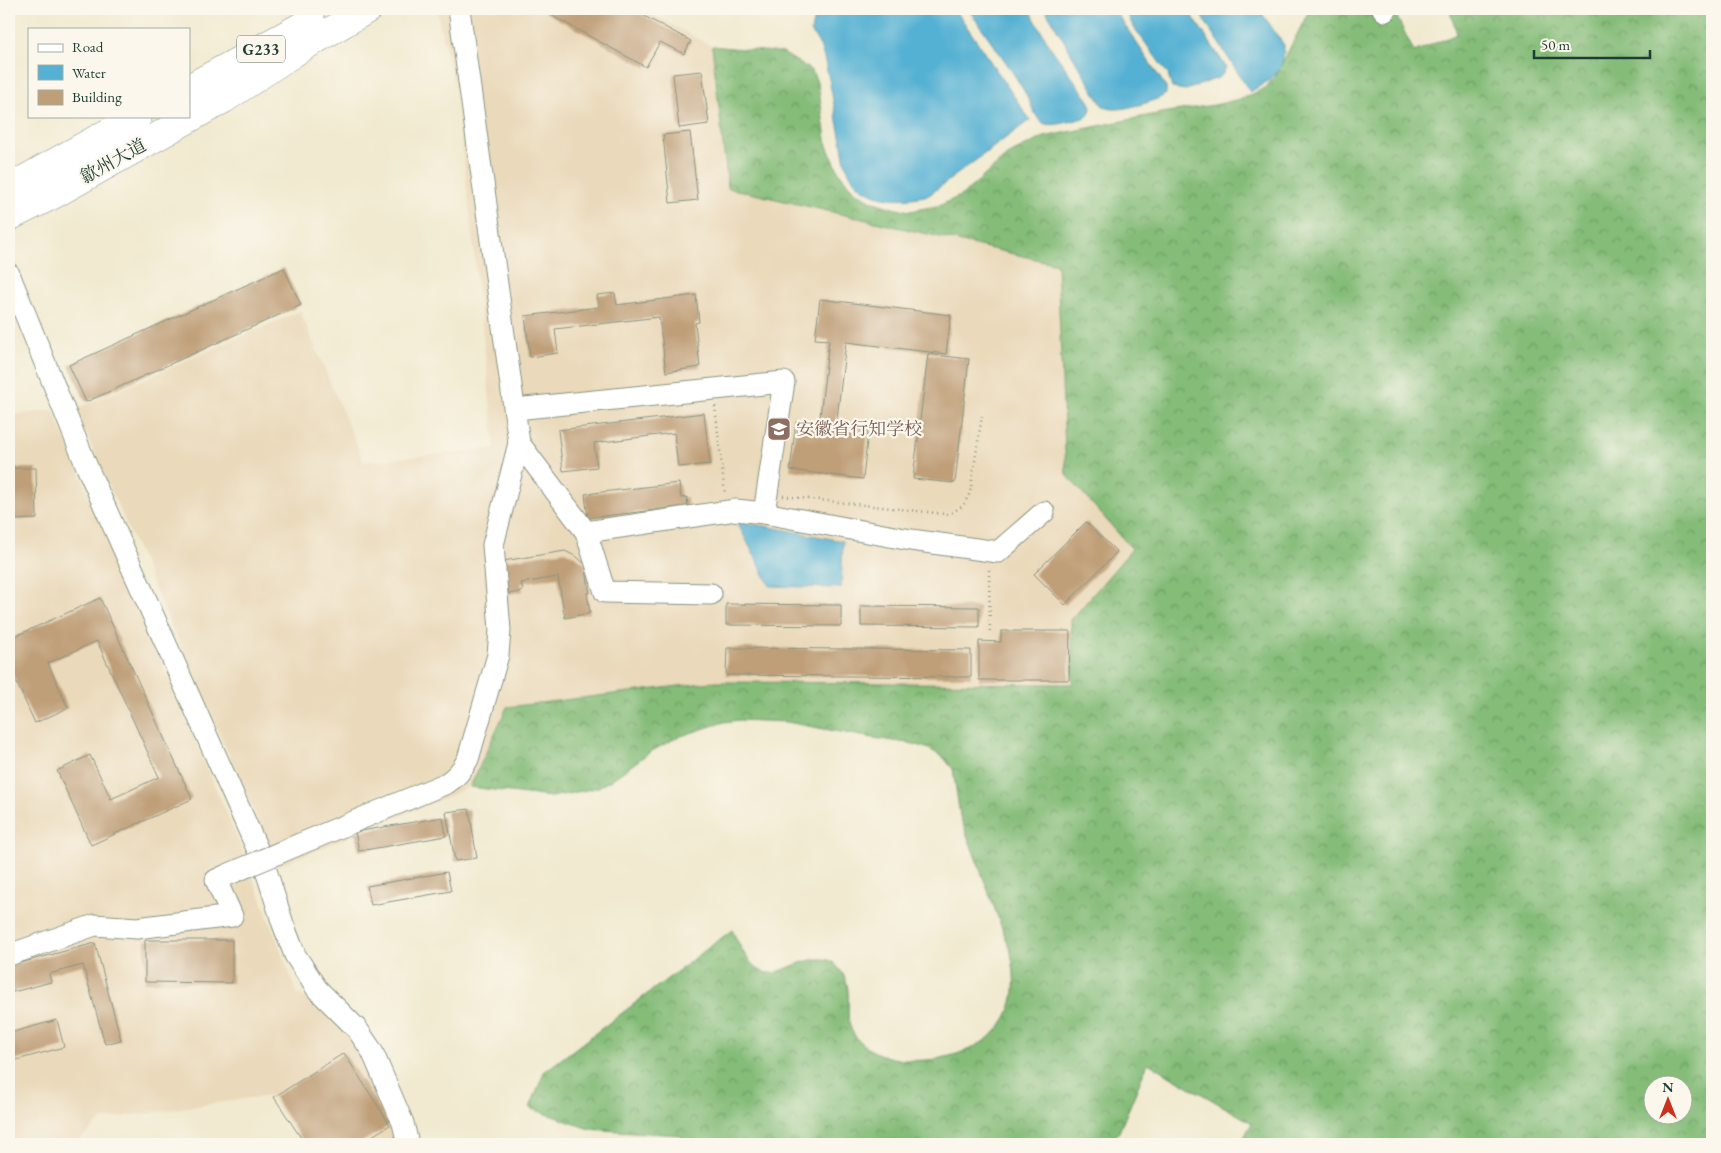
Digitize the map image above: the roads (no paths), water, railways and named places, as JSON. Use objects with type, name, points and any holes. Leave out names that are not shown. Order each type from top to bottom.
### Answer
[{"type":"highway","name":"G233","points":[[190,87],[332,9]]},
{"type":"highway","name":"歙州大道","points":[[9,217],[224,99],[294,52],[368,9]]},
{"type":"highway","name":"歙州大道","points":[[9,188],[134,118]]},
{"type":"street","points":[[9,956],[94,925],[137,928],[232,916],[216,880],[447,783],[464,766],[498,655],[500,630],[493,545],[519,442],[459,9]]},
{"type":"street","points":[[9,277],[87,467],[264,864],[295,955],[317,989],[357,1029],[372,1051],[400,1115],[408,1144]]},
{"type":"street","points":[[515,409],[784,382],[765,504]]},
{"type":"street","points":[[519,442],[586,532],[605,592],[711,594]]},
{"type":"street","points":[[586,532],[727,512],[765,504],[911,540],[998,552],[1044,512]]},
{"type":"water","points":[[864,9],[955,9],[1030,120],[929,195],[906,198],[882,197],[862,188],[854,180],[846,166],[825,61],[821,48],[811,32],[818,13]]},
{"type":"water","points":[[968,9],[1029,9],[1051,48],[1090,102],[1091,109],[1088,116],[1052,125],[1040,121],[1027,96],[999,52]]},
{"type":"water","points":[[1045,9],[1114,9],[1166,87],[1166,94],[1133,107],[1112,109],[1102,105]]},
{"type":"water","points":[[1125,9],[1188,9],[1226,67],[1223,74],[1218,78],[1186,90],[1172,88],[1168,74],[1133,26]]},
{"type":"water","points":[[1197,9],[1259,9],[1284,45],[1282,63],[1276,74],[1250,92]]},
{"type":"water","points":[[743,522],[843,541],[841,588],[770,586],[738,524]]},
{"type":"place","name":"安徽省行知学校","points":[[779,429]]}]
